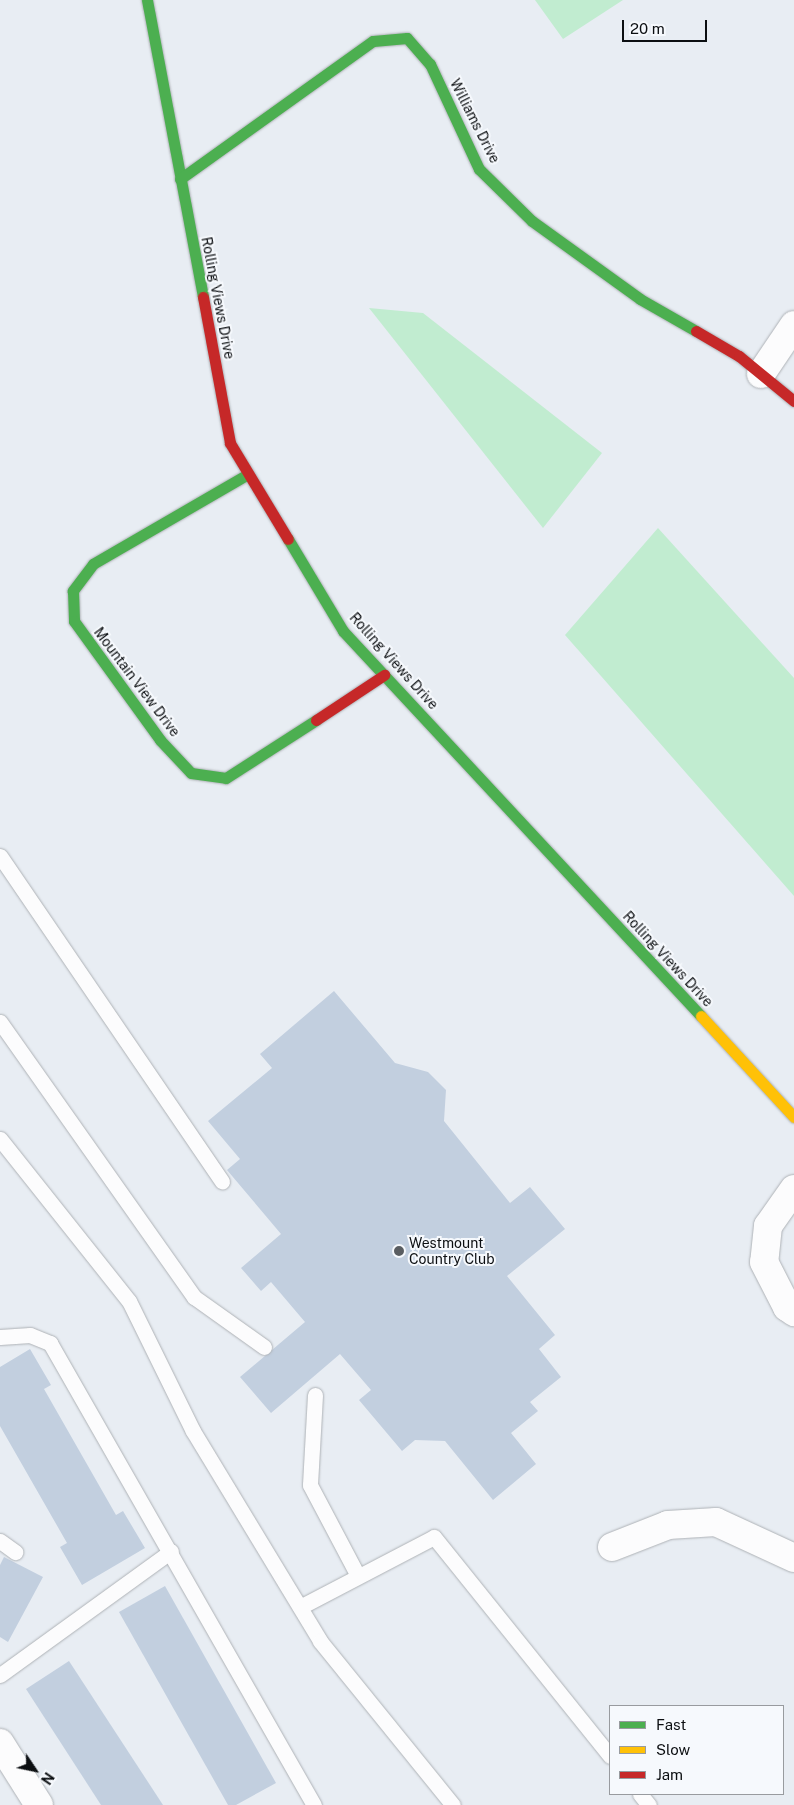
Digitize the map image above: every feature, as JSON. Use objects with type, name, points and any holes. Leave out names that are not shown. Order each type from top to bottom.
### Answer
[{"type":"street","name":"Rolling Views Drive","points":[[147,0],[230,443],[343,631],[794,1117]]},
{"type":"street","name":"Williams Drive","points":[[180,179],[373,41],[407,38],[430,64],[479,169],[532,222],[640,299],[739,356],[794,401]]},
{"type":"street","points":[[761,374],[794,325]]},
{"type":"street","name":"Mountain View Drive","points":[[248,474],[93,564],[74,591],[74,621],[160,740],[191,773],[226,778],[384,675]]},
{"type":"street","points":[[794,1189],[768,1226],[764,1262],[787,1307],[794,1312]]},
{"type":"street","points":[[612,1547],[668,1525],[716,1522],[794,1558]]},
{"type":"street","points":[[0,1743],[39,1805]]},
{"type":"lane","points":[[0,856],[222,1181]]},
{"type":"lane","points":[[0,1022],[194,1297],[264,1347]]},
{"type":"lane","points":[[0,1139],[129,1301],[192,1431],[320,1641],[453,1805]]},
{"type":"lane","points":[[0,1337],[30,1335],[50,1344],[171,1551],[314,1805]]},
{"type":"lane","points":[[315,1394],[310,1485],[358,1576]]},
{"type":"lane","points":[[300,1607],[434,1537],[609,1755]]},
{"type":"lane","points":[[0,1541],[15,1552]]},
{"type":"lane","points":[[0,1675],[171,1551]]},
{"type":"lane","points":[[641,1795],[649,1805]]},
{"type":"green space","points":[[535,0],[623,0],[563,39]]},
{"type":"green space","points":[[369,308],[423,313],[602,453],[543,528]]},
{"type":"green space","points":[[658,528],[794,678],[794,896],[565,635]]},
{"type":"building","name":"Westmount Country Club","points":[[334,991],[395,1063],[428,1072],[446,1090],[444,1121],[510,1203],[530,1187],[565,1229],[507,1276],[555,1335],[539,1349],[561,1377],[530,1402],[538,1411],[511,1433],[536,1464],[493,1500],[445,1441],[415,1440],[402,1451],[359,1400],[371,1390],[340,1354],[271,1413],[240,1377],[305,1322],[271,1282],[261,1291],[241,1268],[281,1234],[227,1170],[240,1159],[208,1121],[272,1068],[260,1054]]},
{"type":"building","points":[[30,1349],[51,1385],[44,1389],[116,1515],[123,1511],[145,1548],[82,1585],[60,1547],[67,1543],[0,1426],[0,1367]]},
{"type":"building","points":[[4,1557],[43,1577],[8,1642],[0,1637],[0,1565]]},
{"type":"building","points":[[165,1586],[276,1783],[236,1805],[228,1805],[119,1612]]},
{"type":"building","points":[[69,1661],[163,1805],[101,1805],[26,1689]]},
{"type":"traffic: fast","points":[[147,0],[203,297]]},
{"type":"traffic: fast","points":[[180,179],[373,41],[407,38],[430,64],[479,169],[532,221],[640,299],[696,331]]},
{"type":"traffic: fast","points":[[248,474],[93,564],[73,591],[74,621],[160,740],[191,773],[226,778],[316,720]]},
{"type":"traffic: fast","points":[[288,539],[343,631],[701,1016]]},
{"type":"traffic: slow","points":[[701,1016],[794,1117]]},
{"type":"traffic: jam","points":[[203,297],[230,443],[288,539]]},
{"type":"traffic: jam","points":[[696,331],[739,356],[794,401]]},
{"type":"traffic: jam","points":[[316,720],[384,675]]},
{"type":"place","name":"Westmount Country Club","points":[[399,1251]]}]
